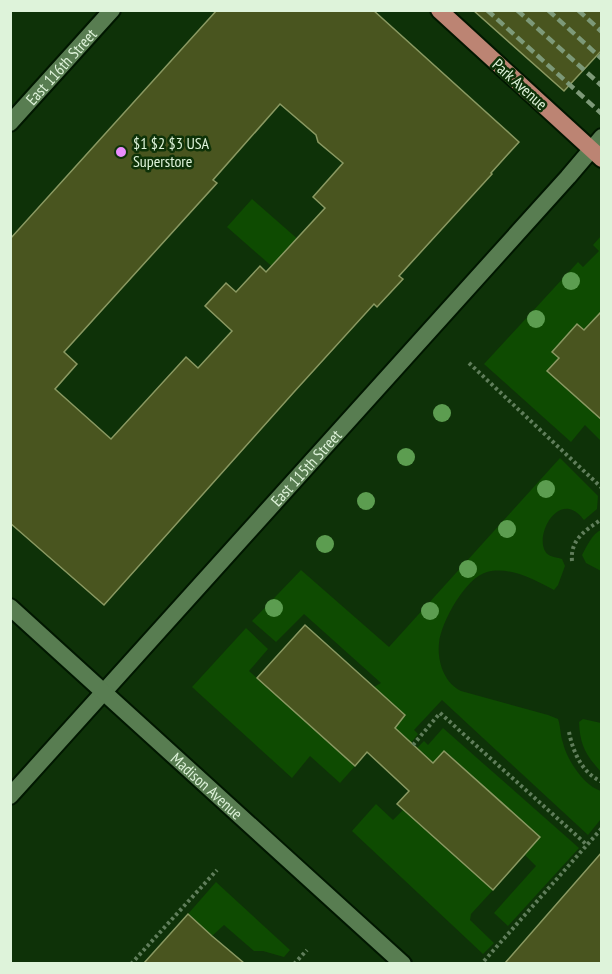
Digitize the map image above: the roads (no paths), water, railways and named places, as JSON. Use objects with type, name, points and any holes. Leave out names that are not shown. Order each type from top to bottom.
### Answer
[{"type":"main road","name":"Park Avenue","points":[[439,10],[598,148]]},
{"type":"street","name":"East 116th Street","points":[[10,123],[112,10]]},
{"type":"street","name":"East 115th Street","points":[[10,796],[560,186],[598,148]]},
{"type":"street","name":"Madison Avenue","points":[[10,608],[403,963]]},
{"type":"railway","points":[[487,10],[602,114]]},
{"type":"railway","points":[[517,10],[602,86]]},
{"type":"railway","points":[[548,10],[602,59]]},
{"type":"railway","points":[[578,10],[602,32]]},
{"type":"place","name":"$1 $2 $3 USA Superstore","points":[[121,152]]}]
